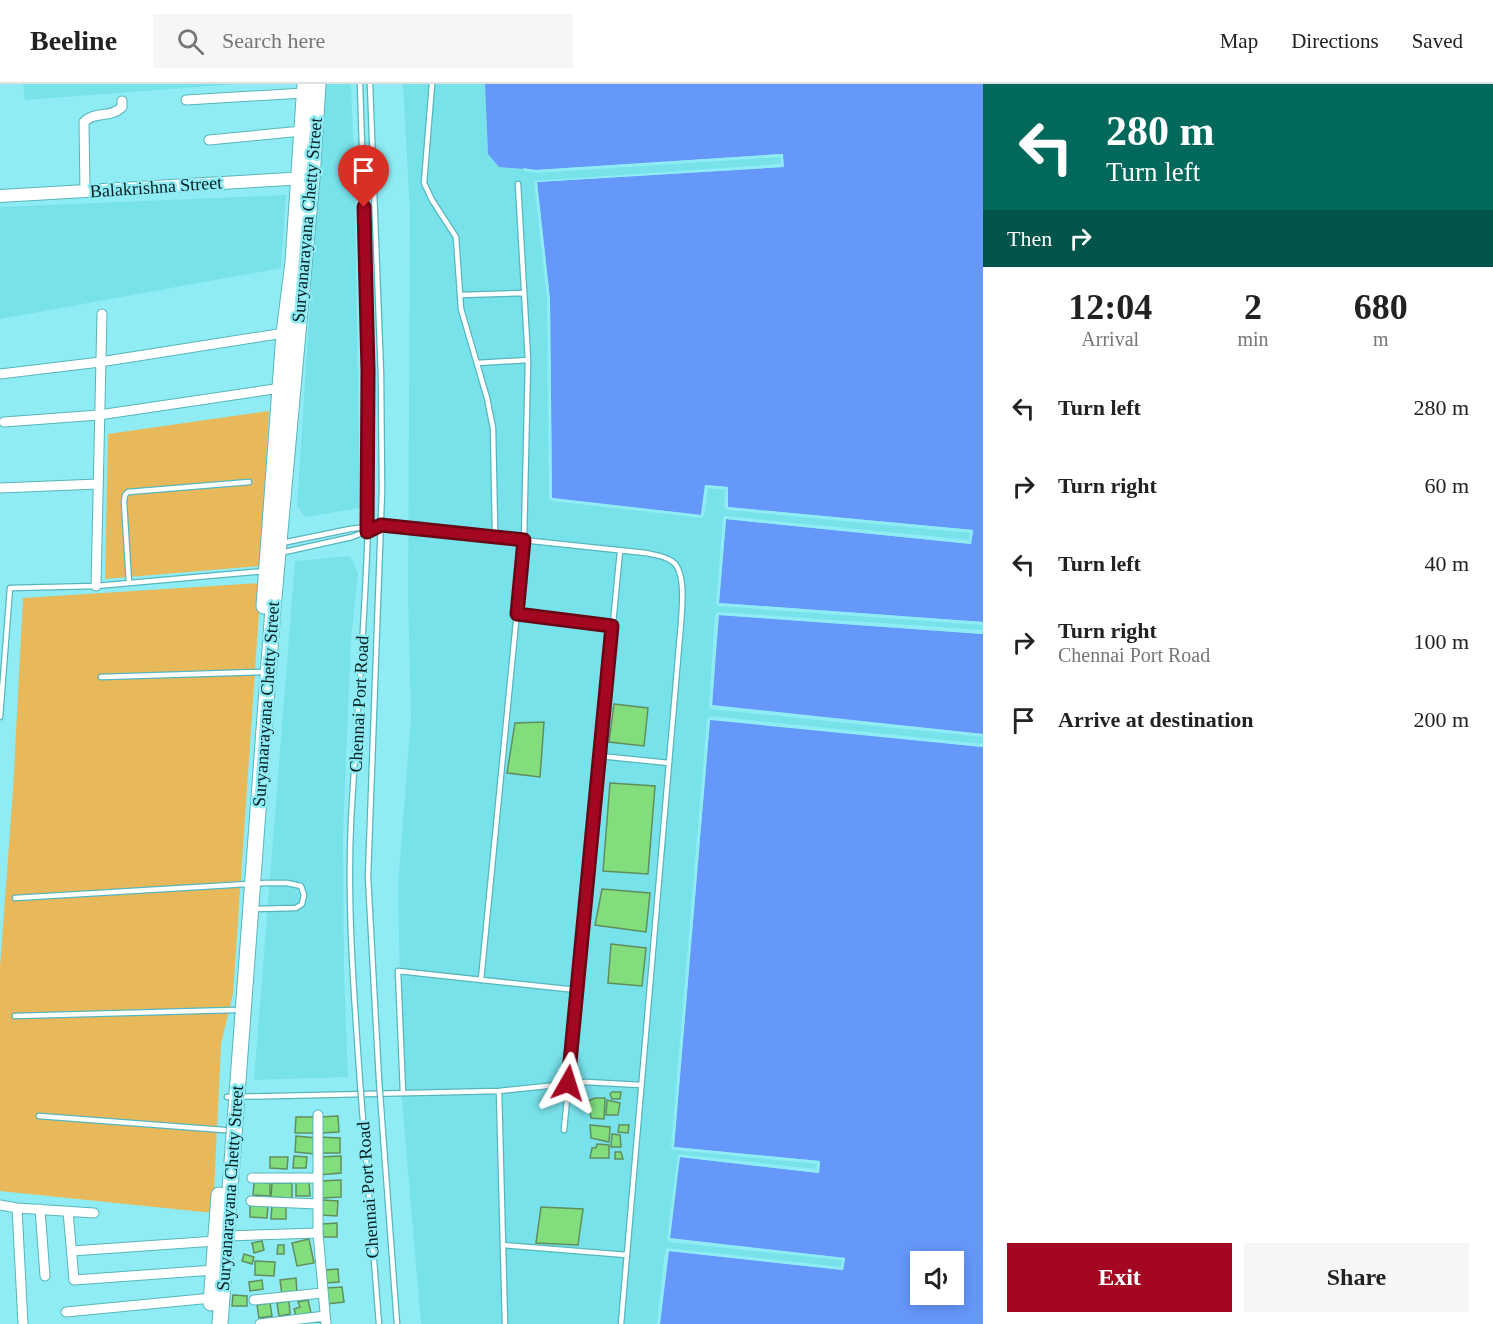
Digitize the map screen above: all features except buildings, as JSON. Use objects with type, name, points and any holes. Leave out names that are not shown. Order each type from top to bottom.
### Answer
[{"type":"main road","name":"Suryanarayana Chetty Street","points":[[210,1324],[214,1270],[222,1238],[234,1010],[248,883],[284,333],[318,84]]},
{"type":"main road","name":"Suryanarayana Chetty Street","points":[[220,1324],[224,1130],[231,1098],[250,909],[248,883],[260,672],[306,178],[302,131],[304,88]]},
{"type":"street","points":[[186,100],[304,88]]},
{"type":"street","points":[[85,192],[84,122],[93,116],[117,112],[122,107],[122,101]]},
{"type":"street","points":[[209,140],[302,131]]},
{"type":"street","name":"Balakrishna Street","points":[[0,196],[306,178]]},
{"type":"street","points":[[96,586],[102,314]]},
{"type":"street","points":[[0,374],[100,362],[284,333]]},
{"type":"street","points":[[4,422],[99,416],[281,388]]},
{"type":"street","points":[[0,488],[98,484]]},
{"type":"street","points":[[260,1324],[325,1320],[317,1204],[318,1115]]},
{"type":"street","points":[[252,1178],[318,1178]]},
{"type":"street","points":[[251,1201],[317,1204]]},
{"type":"street","points":[[0,1205],[94,1213]]},
{"type":"street","points":[[17,1208],[23,1324]]},
{"type":"street","points":[[40,1209],[45,1276]]},
{"type":"street","points":[[68,1211],[74,1280],[214,1270]]},
{"type":"street","points":[[72,1251],[222,1238],[318,1233]]},
{"type":"street","points":[[254,1300],[322,1293]]},
{"type":"street","points":[[66,1312],[212,1298]]},
{"type":"lane","name":"Chennai Port Road","points":[[360,84],[368,371],[368,525],[351,821],[350,878],[360,1082],[379,1324]]},
{"type":"lane","name":"Chennai Port Road","points":[[369,84],[381,375],[381,525],[368,877],[379,1080],[397,1324]]},
{"type":"lane","points":[[432,84],[424,183],[456,237],[461,309],[487,398],[493,428],[495,530]]},
{"type":"lane","points":[[481,980],[524,540],[528,360],[518,184]]},
{"type":"lane","points":[[460,296],[524,293]]},
{"type":"lane","points":[[477,363],[528,360]]},
{"type":"lane","points":[[129,583],[124,502],[128,492],[249,482]]},
{"type":"lane","points":[[271,554],[368,525],[381,525],[666,558],[673,561],[680,573],[681,623],[621,1324]]},
{"type":"lane","points":[[0,717],[10,588],[129,583],[367,532],[381,525]]},
{"type":"lane","points":[[564,1130],[620,551]]},
{"type":"lane","points":[[517,614],[612,626]]},
{"type":"lane","points":[[101,677],[260,672]]},
{"type":"lane","points":[[600,756],[669,763]]},
{"type":"lane","points":[[15,898],[248,883],[301,886],[304,895],[302,904],[296,908],[250,909]]},
{"type":"lane","points":[[403,1093],[398,971],[577,990]]},
{"type":"lane","points":[[15,1016],[234,1010]]},
{"type":"lane","points":[[231,1098],[499,1091],[598,1082],[641,1085]]},
{"type":"lane","points":[[499,1091],[505,1324]]},
{"type":"lane","points":[[39,1116],[224,1130]]},
{"type":"lane","points":[[503,1245],[627,1255]]},
{"type":"shaded area","points":[[23,84],[237,84],[25,100]]},
{"type":"shaded area","points":[[324,84],[351,84],[355,187],[360,508],[305,517],[297,506]]},
{"type":"shaded area","points":[[403,84],[485,84],[488,154],[499,167],[536,170],[783,154],[705,485],[973,530],[983,634],[718,616],[712,706],[983,734],[983,747],[710,720],[845,1258],[843,1270],[669,1251],[660,1324],[421,1324],[402,1099],[398,886],[411,717],[408,595],[410,213]]},
{"type":"shaded area","points":[[286,195],[281,268],[0,319],[0,207]]},
{"type":"shaded area","points":[[269,411],[260,566],[105,579],[108,434]]},
{"type":"shaded area","points":[[350,556],[358,573],[351,640],[343,834],[344,973],[348,1077],[254,1080],[295,561]]},
{"type":"shaded area","points":[[261,583],[233,994],[221,1044],[213,1213],[0,1191],[0,967],[13,790],[23,598]]},
{"type":"water","points":[[485,84],[983,84],[983,622],[719,603],[726,519],[971,544],[973,530],[727,507],[728,487],[705,485],[701,515],[552,498],[550,299],[537,182],[783,167],[783,154],[536,170],[499,167],[488,154]]},
{"type":"water","points":[[718,615],[983,634],[983,734],[712,706]]},
{"type":"water","points":[[710,719],[983,747],[983,1324],[660,1324],[668,1251],[843,1270],[845,1258],[670,1239],[679,1157],[819,1173],[820,1161],[674,1147]]},
{"type":"pier","points":[[783,154],[784,167],[537,182],[550,299],[552,498],[701,515],[705,485],[728,487],[728,507],[973,530],[971,544],[726,519],[719,603],[983,622],[983,625],[718,606],[716,603],[725,516],[969,540],[970,533],[727,510],[724,507],[725,490],[708,488],[702,518],[549,499],[547,299],[534,181],[781,164],[780,157],[536,173],[524,171],[523,168],[536,170]]},
{"type":"pier","points":[[719,612],[983,630],[983,634],[719,615],[712,705],[983,734],[983,737],[710,709],[715,615]]},
{"type":"pier","points":[[710,716],[983,744],[983,747],[710,720],[674,1147],[820,1161],[819,1173],[680,1157],[670,1238],[845,1258],[843,1270],[669,1251],[660,1324],[657,1324],[667,1248],[841,1267],[842,1260],[669,1242],[667,1239],[678,1154],[816,1169],[817,1164],[671,1148],[707,719]]},
{"type":"route","points":[[364,207],[368,371],[367,532],[381,525],[524,540],[517,614],[612,626],[568,1083]]}]
